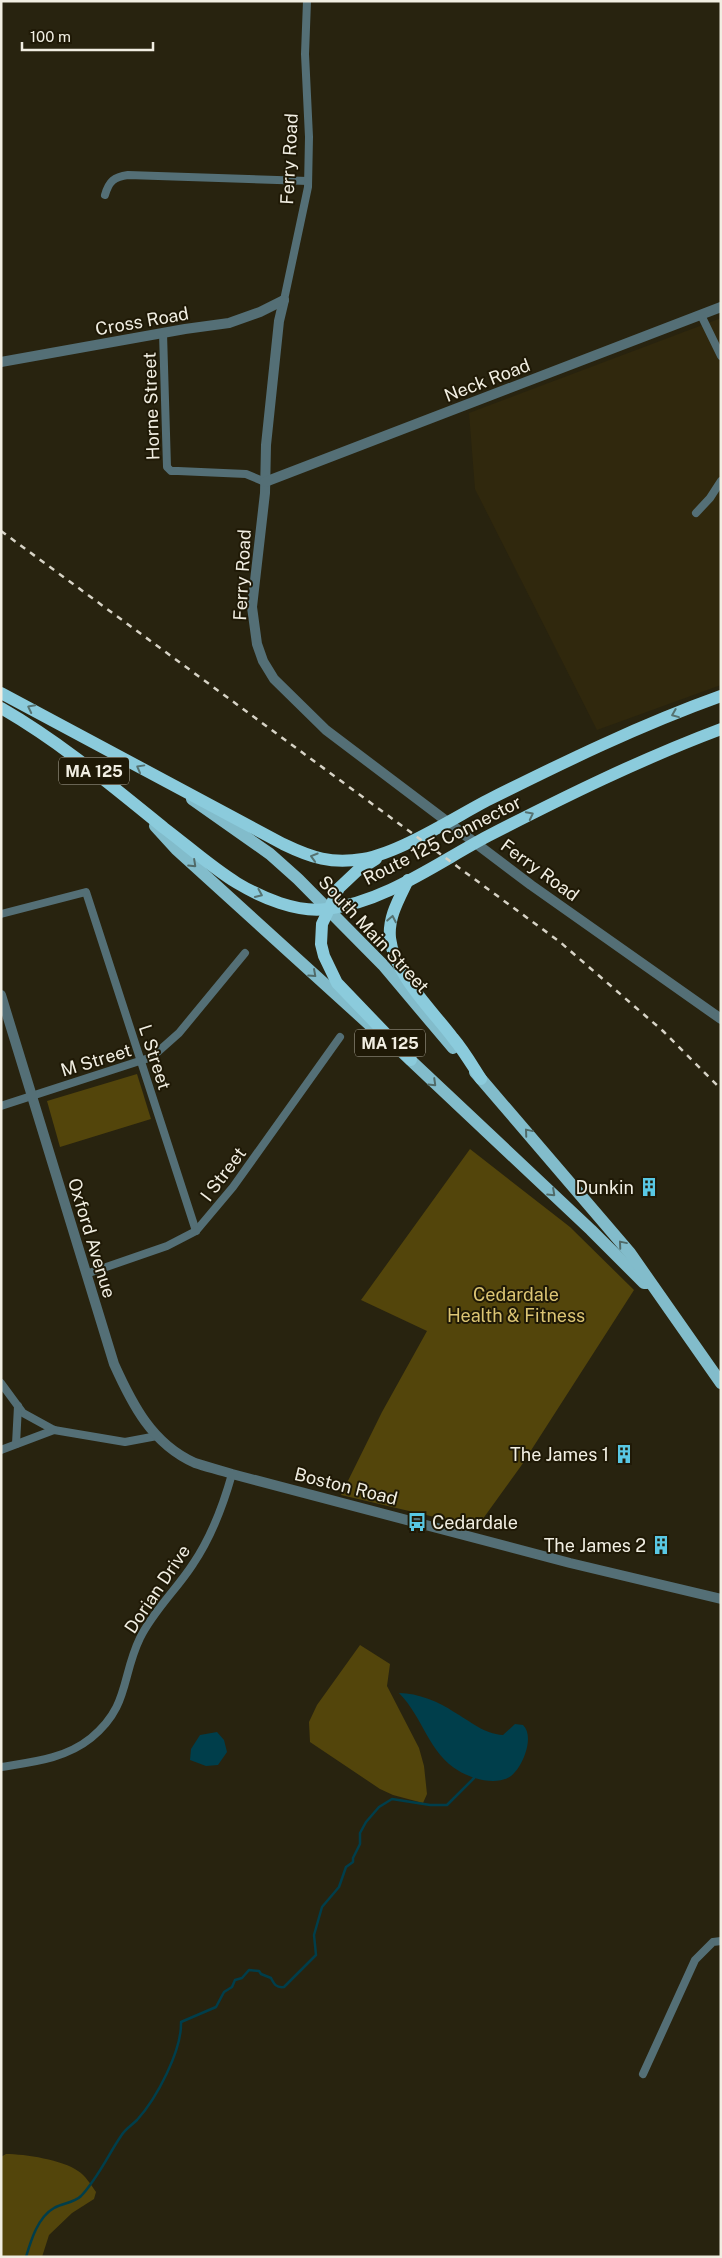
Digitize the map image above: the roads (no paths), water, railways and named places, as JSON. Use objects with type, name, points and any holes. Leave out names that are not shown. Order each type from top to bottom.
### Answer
[{"type":"highway","name":"South Main Street","points":[[1,694],[183,791]]},
{"type":"highway","name":"Route 125 Connector","points":[[183,791],[283,844],[316,858],[336,862],[380,856],[573,758],[652,723],[721,696]]},
{"type":"highway","name":"South Main Street","points":[[1,708],[35,728],[79,759],[135,804]]},
{"type":"highway","name":"Route 125 Connector","points":[[135,804],[221,872],[250,890],[273,901],[298,907],[328,909],[363,900],[408,880],[487,837],[627,767],[721,729]]},
{"type":"highway","points":[[380,856],[346,880],[335,894],[322,924],[321,944],[332,974],[338,983],[411,1060]]},
{"type":"highway","points":[[408,880],[391,919],[390,938],[394,953],[410,984],[455,1040],[481,1079]]},
{"type":"main road","name":"South Main Street","points":[[183,791],[196,804],[235,828],[270,854],[383,965],[630,1253],[721,1383]]},
{"type":"main road","name":"South Main Street","points":[[135,804],[183,855],[366,1023],[411,1060],[429,1079],[592,1230],[644,1283],[651,1283]]},
{"type":"street","name":"Ferry Road","points":[[307,1],[305,54],[309,136],[308,181],[279,321],[252,607],[257,644],[263,661],[274,678],[326,730],[531,885],[721,1019]]},
{"type":"street","points":[[105,195],[109,183],[116,177],[148,176],[308,181]]},
{"type":"street","name":"Cross Road","points":[[1,362],[229,323],[260,312],[284,300]]},
{"type":"street","name":"Neck Road","points":[[265,482],[721,307]]},
{"type":"street","points":[[701,315],[721,356]]},
{"type":"street","name":"Horne Street","points":[[163,333],[167,467],[171,471],[178,472],[246,474],[265,482]]},
{"type":"street","points":[[696,513],[710,498],[721,481]]},
{"type":"street","name":"L Street","points":[[1,914],[86,892],[196,1232]]},
{"type":"street","name":"M Street","points":[[1,1106],[141,1062],[163,1049],[180,1033],[245,953]]},
{"type":"street","name":"Oxford Avenue","points":[[1,995],[111,1355],[126,1393],[144,1421],[157,1436],[171,1448],[196,1463]]},
{"type":"street","name":"I Street","points":[[86,1274],[167,1246],[196,1232],[233,1187],[340,1037]]},
{"type":"street","points":[[1,1383],[23,1413],[54,1430],[125,1442],[157,1436]]},
{"type":"street","points":[[16,1444],[18,1406]]},
{"type":"street","points":[[1,1450],[54,1430]]},
{"type":"street","name":"Boston Road","points":[[196,1463],[570,1563],[721,1599]]},
{"type":"street","name":"Dorian Drive","points":[[1,1767],[64,1754],[90,1739],[112,1716],[125,1689],[140,1639],[148,1624],[193,1564],[204,1545],[222,1509],[232,1474]]},
{"type":"street","points":[[644,2074],[695,1960],[717,1942]]},
{"type":"water","points":[[399,1693],[421,1696],[496,1734],[503,1735],[515,1724],[523,1725],[528,1736],[528,1744],[520,1766],[511,1776],[499,1781],[477,1779],[459,1771],[440,1755]]},
{"type":"water","points":[[217,1732],[224,1740],[227,1752],[218,1765],[206,1766],[190,1760],[191,1749],[200,1735]]},
{"type":"waterway","points":[[26,2257],[39,2223],[54,2208],[81,2196],[98,2174],[123,2134],[145,2111],[160,2087],[173,2060],[181,2022],[216,2007],[224,1992],[232,1987],[235,1980],[242,1978],[249,1970],[259,1971],[261,1974],[271,1978],[277,1986],[284,1987],[316,1955],[314,1935],[322,1907],[339,1887],[346,1867],[353,1862],[360,1844],[360,1833],[366,1822],[379,1807],[392,1799],[430,1805],[447,1805],[474,1778]]},
{"type":"railway","points":[[1,531],[560,942],[663,1031],[721,1089]]},
{"type":"place","name":"Dunkin","points":[[649,1187]]},
{"type":"place","name":"The James 1","points":[[624,1454]]},
{"type":"place","name":"Cedardale","points":[[417,1522]]},
{"type":"place","name":"The James 2","points":[[661,1545]]},
{"type":"park label","name":"Cedardale Health & Fitness","points":[[516,1304]]}]
